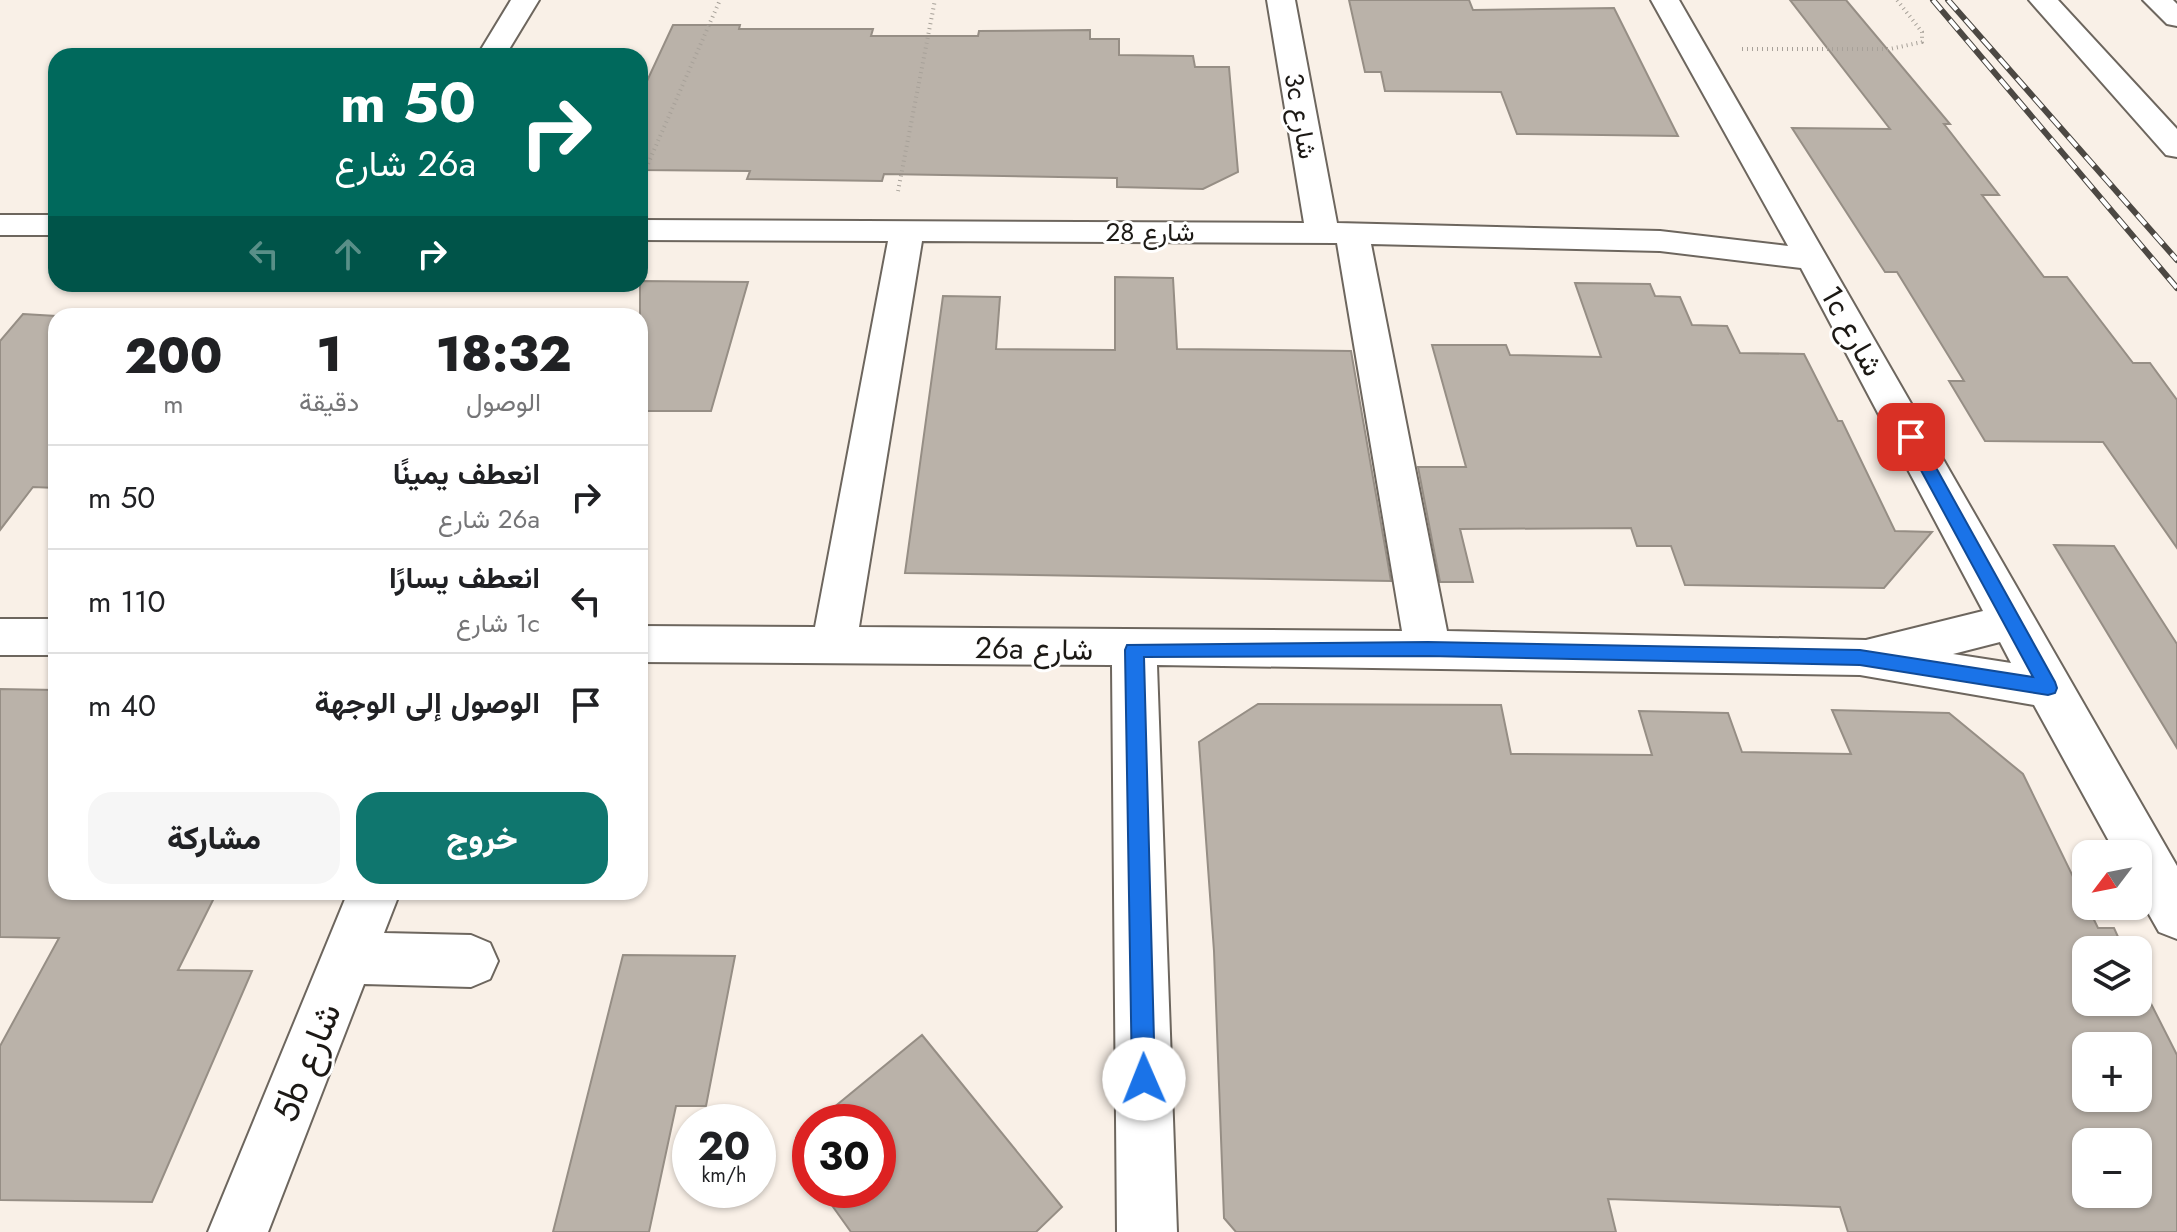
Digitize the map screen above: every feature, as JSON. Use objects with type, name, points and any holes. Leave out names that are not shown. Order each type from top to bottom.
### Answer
[{"type":"street","points":[[496,48],[525,0]]},
{"type":"street","name":"3c شارع","points":[[1281,0],[1337,233],[1428,649]]},
{"type":"street","name":"1c شارع","points":[[1665,0],[2177,915]]},
{"type":"street","points":[[2043,0],[2177,148]]},
{"type":"street","points":[[2157,0],[2177,18]]},
{"type":"street","name":"شارع 28","points":[[1660,241],[1704,230],[1790,220]]},
{"type":"street","points":[[3,227],[48,225]]},
{"type":"street","name":"شارع 28","points":[[648,230],[1337,233],[1660,241],[1812,259]]},
{"type":"street","points":[[834,646],[899,231]]},
{"type":"street","name":"26a شارع","points":[[1860,657],[2011,622]]},
{"type":"street","points":[[0,637],[48,637]]},
{"type":"street","name":"26a شارع","points":[[648,644],[1134,650],[1428,649],[1860,657],[2048,688]]},
{"type":"street","points":[[1134,650],[1147,1232]]},
{"type":"street","name":"5b شارع","points":[[238,1232],[371,900]]},
{"type":"street","points":[[348,958],[471,961]]},
{"type":"path","points":[[648,164],[720,0]]},
{"type":"path","points":[[899,231],[935,0]]},
{"type":"path","points":[[1693,49],[1890,49],[1922,42],[1922,32],[1897,0]]},
{"type":"building","points":[[1349,0],[1469,0],[1473,10],[1614,8],[1678,136],[1517,134],[1501,92],[1385,91],[1381,72],[1365,72]]},
{"type":"building","points":[[1790,0],[1846,0],[1950,124],[1944,124],[1999,195],[1982,195],[2044,277],[2067,277],[2133,363],[2150,363],[2177,400],[2177,548],[2103,442],[1985,441],[1949,381],[1964,381],[1897,272],[1885,272],[1792,128],[1890,129]]},
{"type":"building","points":[[673,25],[740,25],[739,29],[873,29],[871,36],[978,36],[979,31],[1090,30],[1090,39],[1119,39],[1119,55],[1193,56],[1195,67],[1229,67],[1238,172],[1203,189],[1117,187],[1117,178],[884,174],[882,181],[747,179],[750,171],[648,170],[648,79]]},
{"type":"building","points":[[1115,277],[1173,278],[1177,349],[1351,351],[1391,581],[905,573],[943,296],[1000,297],[996,349],[1115,350]]},
{"type":"building","points":[[648,281],[748,282],[711,411],[648,411],[648,308],[640,308],[640,292],[648,292]]},
{"type":"building","points":[[1575,283],[1650,284],[1655,296],[1680,297],[1692,325],[1727,326],[1740,353],[1804,354],[1838,421],[1842,421],[1895,531],[1932,532],[1884,588],[1685,585],[1671,546],[1637,546],[1631,528],[1460,529],[1473,582],[1440,582],[1418,467],[1466,467],[1432,345],[1506,345],[1510,355],[1601,357]]},
{"type":"building","points":[[23,314],[48,316],[48,488],[33,487],[0,530],[0,341]]},
{"type":"building","points":[[2054,545],[2114,546],[2177,644],[2177,748]]},
{"type":"building","points":[[0,689],[48,690],[48,900],[213,900],[178,970],[252,971],[152,1202],[0,1200],[0,1046],[59,938],[0,937]]},
{"type":"building","points":[[1258,704],[1501,705],[1511,754],[1652,755],[1639,711],[1728,713],[1742,752],[1851,754],[1832,710],[1949,713],[2023,774],[2072,875],[2072,920],[2094,920],[2098,928],[2114,928],[2118,936],[2072,936],[2072,1016],[2152,1016],[2152,1006],[2177,1055],[2177,1232],[1848,1232],[1840,1207],[1608,1199],[1616,1232],[1236,1232],[1224,1218],[1214,951],[1199,742]]},
{"type":"building","points":[[623,955],[735,956],[706,1104],[672,1104],[672,1125],[649,1232],[553,1232]]},
{"type":"building","points":[[922,1035],[1062,1207],[1036,1232],[851,1232],[834,1208],[896,1208],[896,1104],[838,1104]]},
{"type":"railway","points":[[1933,0],[2177,288]]},
{"type":"railway","points":[[1948,0],[2177,260]]},
{"type":"route","points":[[1144,1079],[1134,650],[1428,649],[1860,657],[2048,688],[1911,437]]}]
